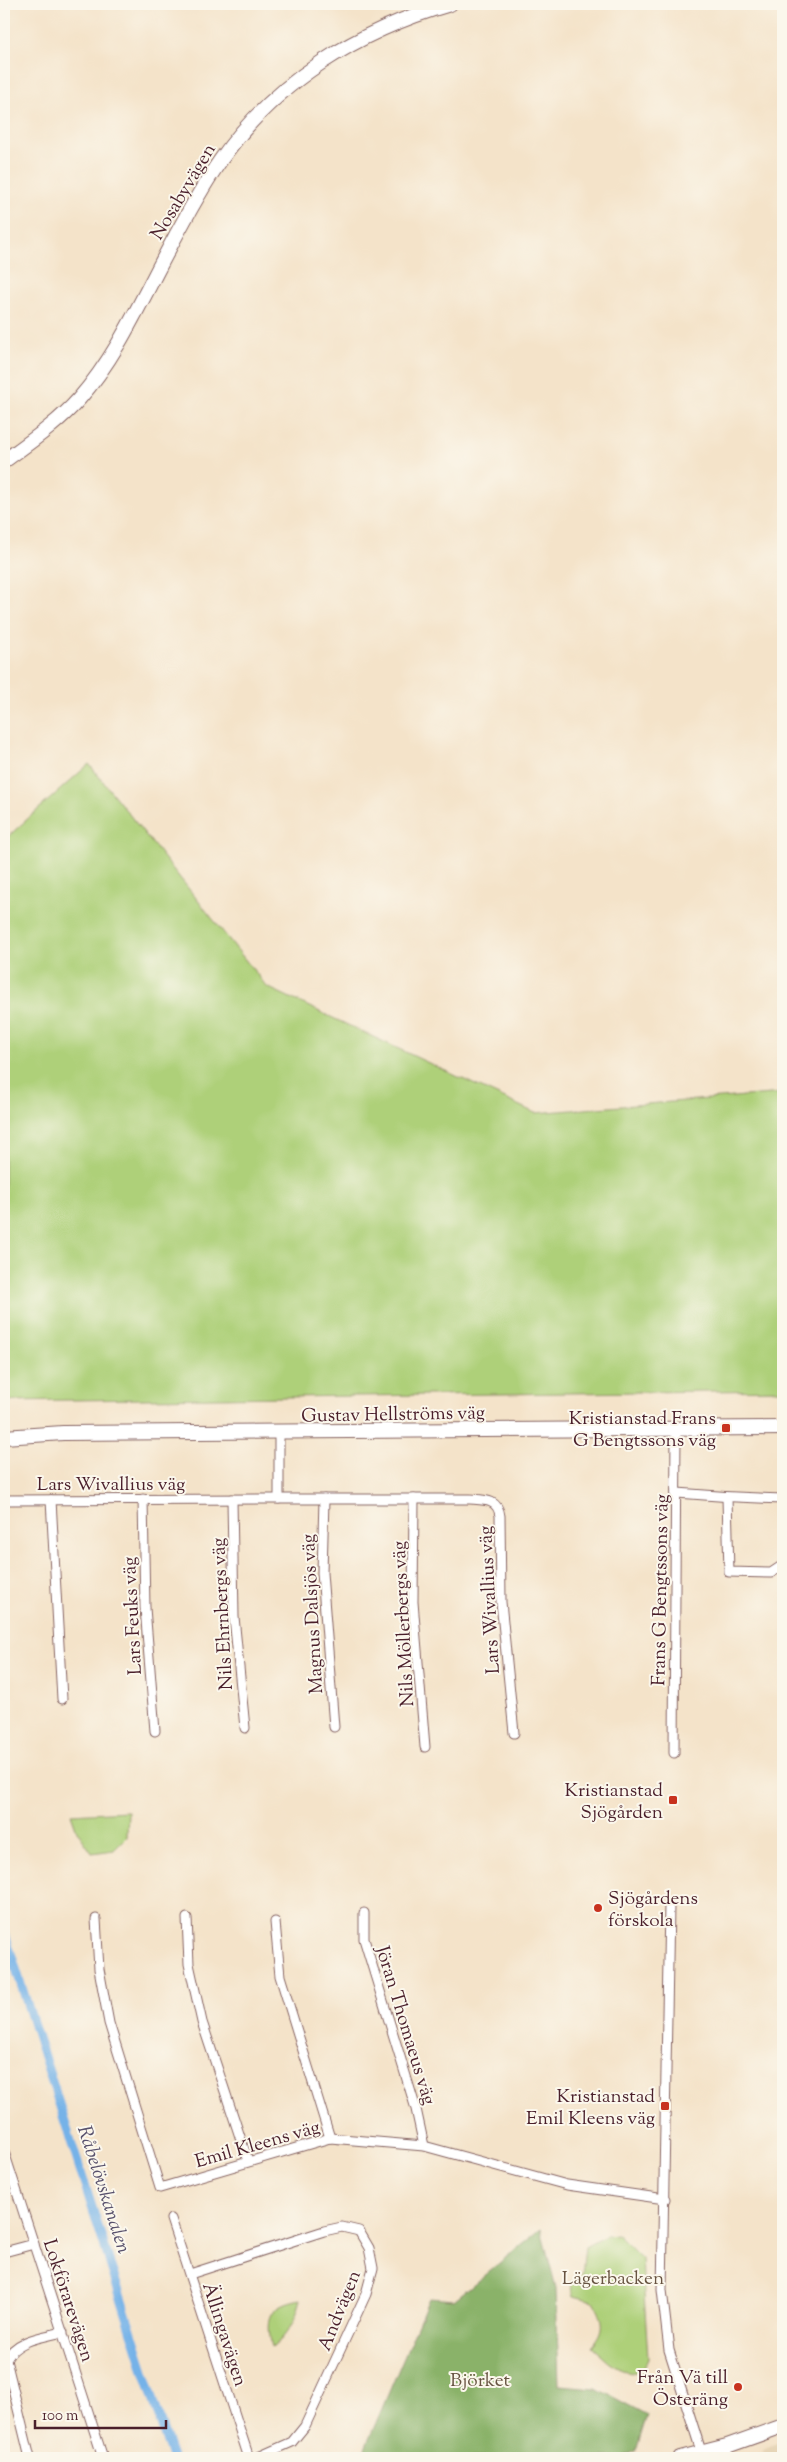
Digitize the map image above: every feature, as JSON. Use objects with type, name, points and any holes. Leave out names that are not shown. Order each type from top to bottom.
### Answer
[{"type":"street","name":"Nosabyvägen","points":[[4,461],[64,415],[97,376],[120,340],[194,202],[220,160],[265,108],[311,70],[370,33],[450,4]]},
{"type":"street","name":"Frans G Bengtssons väg","points":[[674,1753],[676,1428]]},
{"type":"street","name":"Gustav Hellströms väg","points":[[4,1437],[63,1433],[783,1428]]},
{"type":"street","points":[[279,1433],[279,1499]]},
{"type":"street","points":[[676,1493],[718,1495],[727,1498],[783,1499]]},
{"type":"street","name":"Lars Wivallius väg","points":[[4,1500],[232,1498],[491,1500],[499,1509],[501,1602],[514,1733]]},
{"type":"street","name":"Nils Ehrnbergs väg","points":[[232,1498],[234,1616],[245,1728]]},
{"type":"street","points":[[727,1498],[729,1572],[771,1572],[783,1565]]},
{"type":"street","name":"Lars Feuks väg","points":[[143,1499],[145,1608],[155,1732]]},
{"type":"street","name":"Magnus Dalsjös väg","points":[[324,1499],[322,1573],[334,1727]]},
{"type":"street","name":"Nils Möllerbergs väg","points":[[414,1499],[413,1602],[425,1747]]},
{"type":"street","points":[[51,1500],[62,1699]]},
{"type":"street","points":[[669,1905],[662,2290],[669,2350],[701,2451]]},
{"type":"street","name":"Jöran Thomaeus väg","points":[[364,1913],[364,1938],[416,2109],[424,2146]]},
{"type":"street","points":[[187,1918],[189,1964],[202,2022],[248,2161]]},
{"type":"street","name":"Emil Kleens väg","points":[[96,1919],[99,1969],[109,2023],[160,2188],[330,2138],[424,2146],[567,2186],[665,2199]]},
{"type":"street","points":[[276,1922],[280,1976],[330,2138]]},
{"type":"street","name":"Lokförarevägen","points":[[4,2152],[103,2458]]},
{"type":"street","name":"Ällingavägen","points":[[171,2220],[249,2458]]},
{"type":"street","name":"Andvägen","points":[[190,2274],[342,2227],[359,2231],[369,2248],[372,2268],[366,2294],[304,2426],[292,2442],[256,2458]]},
{"type":"street","points":[[4,2252],[34,2244]]},
{"type":"street","points":[[30,2458],[6,2360],[10,2351],[18,2345],[63,2332]]},
{"type":"street","points":[[680,2458],[701,2451],[727,2446],[783,2426]]},
{"type":"shaded area","points":[[783,2441],[783,2458],[763,2458],[762,2449]]},
{"type":"green space","points":[[89,764],[267,987],[535,1113],[783,1093],[783,1390],[4,1401],[4,840]]},
{"type":"green space","points":[[128,1811],[127,1837],[114,1850],[92,1853],[77,1831],[71,1814]]},
{"type":"green space","name":"Björket","points":[[541,2229],[556,2288],[559,2385],[596,2388],[647,2415],[636,2451],[620,2458],[361,2458],[429,2298],[454,2300]]},
{"type":"green space","name":"Lägerbacken","points":[[618,2235],[642,2259],[648,2359],[643,2369],[631,2374],[610,2362],[592,2346],[602,2329],[600,2314],[593,2301],[574,2296],[570,2283],[582,2275],[585,2247],[605,2236]]},
{"type":"green space","points":[[301,2299],[291,2326],[283,2338],[272,2348],[269,2329],[275,2309],[281,2305]]},
{"type":"waterway","name":"Råbelövskanalen","points":[[4,1931],[172,2458]]},
{"type":"place","name":"Kristianstad Frans G Bengtssons väg","points":[[726,1428]]},
{"type":"place","name":"Kristianstad Sjögården","points":[[673,1800]]},
{"type":"place","name":"Sjögårdens förskola","points":[[598,1908]]},
{"type":"place","name":"Kristianstad Emil Kleens väg","points":[[665,2106]]},
{"type":"place","name":"Från Vä till Österäng","points":[[738,2387]]}]
